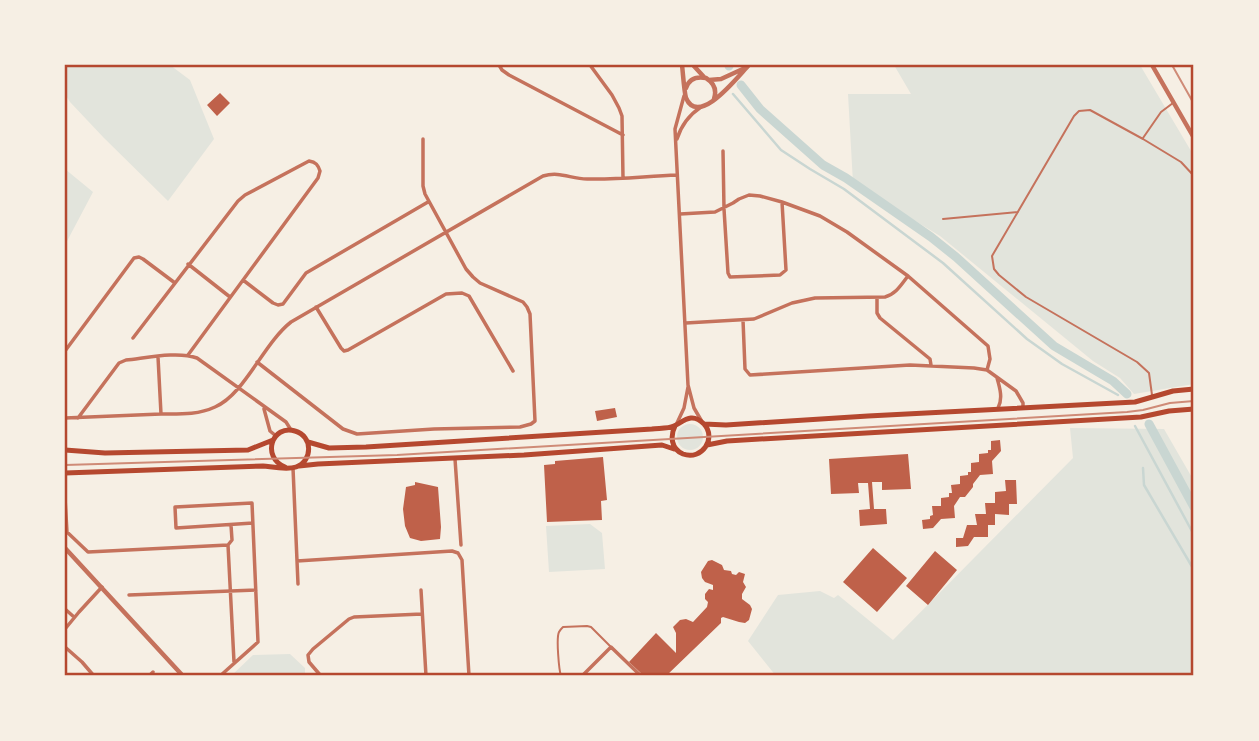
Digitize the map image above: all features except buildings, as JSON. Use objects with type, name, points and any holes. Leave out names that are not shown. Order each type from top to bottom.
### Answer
[{"type":"main road","points":[[65,450],[105,453],[248,450],[291,430],[301,433],[308,442],[329,448],[366,447],[652,429],[676,425],[682,420],[694,418],[704,424],[726,425],[1135,402],[1173,391],[1194,389]]},
{"type":"main road","points":[[707,445],[727,441],[1141,417],[1194,409]]},
{"type":"main road","points":[[65,473],[296,467],[662,445],[693,455],[704,450],[707,445],[709,434],[704,424]]},
{"type":"main road","points":[[676,425],[672,439],[677,450]]},
{"type":"main road","points":[[274,438],[271,447],[273,457],[285,467]]},
{"type":"main road","points":[[296,467],[308,455],[308,442]]},
{"type":"street","points":[[499,65],[509,75],[623,135]]},
{"type":"street","points":[[590,65],[620,108],[624,178]]},
{"type":"street","points":[[682,65],[689,102],[701,107]]},
{"type":"street","points":[[693,65],[715,90],[713,100]]},
{"type":"street","points":[[1152,65],[1194,138]]},
{"type":"street","points":[[676,141],[690,117],[701,107],[708,105],[748,66]]},
{"type":"street","points":[[676,425],[684,408],[688,385],[675,129],[691,80],[697,77],[721,79],[748,66]]},
{"type":"street","points":[[257,362],[343,429],[357,434],[520,427],[535,421],[530,314],[523,302],[480,283],[466,269],[428,202],[423,186],[423,139]]},
{"type":"street","points":[[723,151],[724,209],[730,277],[780,275],[786,270],[782,202]]},
{"type":"street","points":[[133,338],[238,201],[309,161],[318,165],[318,178],[188,355]]},
{"type":"street","points":[[65,418],[196,413],[214,408],[238,388],[284,328],[316,306],[543,176],[555,173],[586,180],[677,175]]},
{"type":"street","points":[[680,214],[715,212],[749,195],[782,202],[830,221],[908,276],[988,346],[990,359],[987,370]]},
{"type":"street","points":[[243,280],[273,303],[283,304],[306,273],[428,202]]},
{"type":"street","points":[[65,351],[134,258],[143,258],[175,283]]},
{"type":"street","points":[[188,264],[230,297]]},
{"type":"street","points":[[686,323],[743,320],[815,298],[877,298],[891,295],[908,276]]},
{"type":"street","points":[[316,306],[344,351],[446,294],[462,293],[469,296],[513,371]]},
{"type":"street","points":[[877,298],[877,313],[880,318],[930,359],[931,366]]},
{"type":"street","points":[[743,320],[745,369],[750,375],[931,366],[987,370],[1016,391],[1023,408]]},
{"type":"street","points":[[78,418],[119,363],[126,360],[188,355],[197,358],[286,422],[291,430]]},
{"type":"street","points":[[158,357],[161,414]]},
{"type":"street","points":[[996,376],[1001,394],[1001,403],[997,410]]},
{"type":"street","points":[[688,385],[694,408],[704,424]]},
{"type":"street","points":[[264,407],[274,438]]},
{"type":"street","points":[[455,459],[461,545]]},
{"type":"street","points":[[296,467],[298,584]]},
{"type":"street","points":[[65,498],[67,532],[88,552],[228,545]]},
{"type":"street","points":[[222,676],[258,642],[256,590],[253,523],[252,503],[175,507],[176,527],[253,523]]},
{"type":"street","points":[[231,525],[232,540],[228,545],[234,663]]},
{"type":"street","points":[[65,548],[182,675],[189,676]]},
{"type":"street","points":[[297,561],[452,551],[460,554],[469,676]]},
{"type":"street","points":[[65,629],[102,587]]},
{"type":"street","points":[[129,595],[256,590]]},
{"type":"street","points":[[421,590],[426,676]]},
{"type":"street","points":[[65,609],[74,617]]},
{"type":"street","points":[[321,676],[309,662],[308,655],[349,620],[354,617],[422,614]]},
{"type":"street","points":[[65,647],[94,676]]},
{"type":"street","points":[[582,676],[611,647],[640,676]]},
{"type":"street","points":[[149,676],[153,672]]},
{"type":"lane","points":[[1143,139],[1161,112],[1174,103]]},
{"type":"lane","points":[[1152,398],[1149,373],[1137,362],[1036,304],[999,275],[994,269],[992,256],[1073,116],[1079,111],[1090,110],[1143,139],[1181,162],[1194,176]]},
{"type":"lane","points":[[943,219],[1018,212]]},
{"type":"lane","points":[[561,676],[558,669],[558,634],[563,627],[591,627],[611,647]]},
{"type":"shaded area","points":[[65,65],[170,65],[190,80],[214,139],[168,201],[70,102],[65,94]]},
{"type":"shaded area","points":[[894,65],[1140,65],[1194,156],[1194,384],[1134,394],[1120,378],[1093,361],[940,236],[853,183],[848,94],[911,94]]},
{"type":"shaded area","points":[[65,169],[93,192],[65,245]]},
{"type":"shaded area","points":[[690,424],[699,428],[703,437],[699,446],[690,450],[681,446],[677,437],[681,428]]},
{"type":"shaded area","points":[[1070,428],[1164,429],[1194,481],[1194,676],[776,676],[748,641],[778,595],[820,591],[834,598],[838,595],[893,640],[1073,458]]},
{"type":"shaded area","points":[[590,524],[602,533],[605,569],[549,572],[546,526]]},
{"type":"shaded area","points":[[290,654],[305,668],[305,676],[231,676],[253,655]]},
{"type":"waterway","points":[[741,85],[760,109],[823,165],[931,237],[1054,346],[1113,381],[1127,394]]},
{"type":"waterway","points":[[733,94],[781,150],[844,189],[943,263],[1027,339],[1062,364],[1118,395]]},
{"type":"waterway","points":[[1149,424],[1194,507]]},
{"type":"waterway","points":[[1135,426],[1194,535]]},
{"type":"waterway","points":[[1143,468],[1144,485],[1194,570]]},
{"type":"tram line","points":[[1172,65],[1194,104]]},
{"type":"tram line","points":[[65,465],[397,455],[1127,412],[1194,401]]}]
